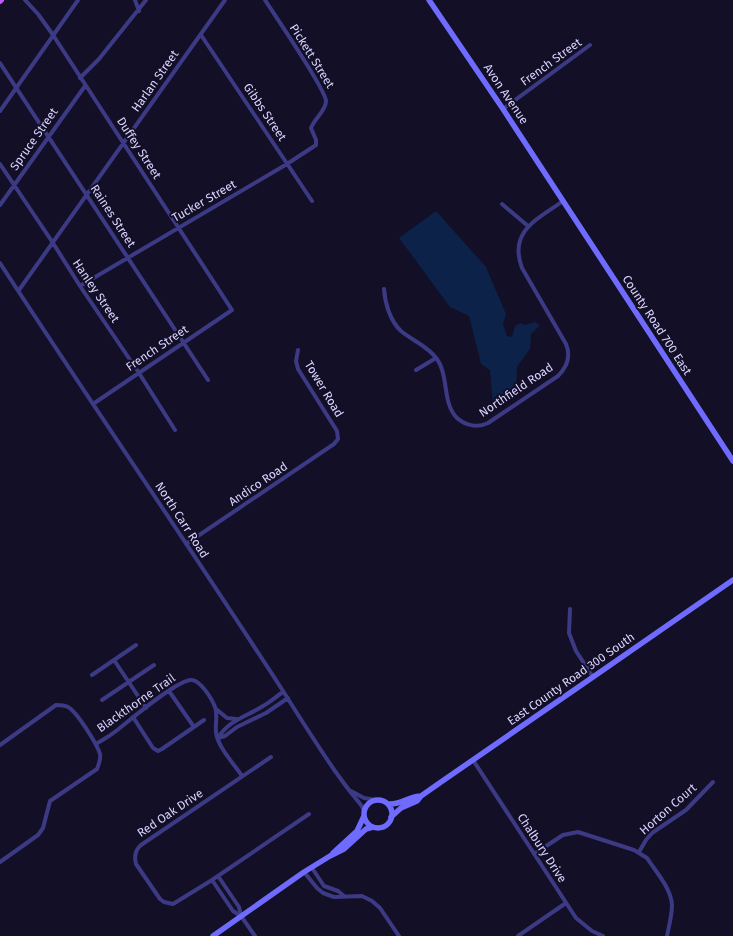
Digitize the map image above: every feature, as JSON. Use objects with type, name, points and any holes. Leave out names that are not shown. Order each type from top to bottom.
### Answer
[{"type":"street","name":"Duffey Street","points":[[25,0],[38,14],[53,35],[232,310]]},
{"type":"street","points":[[0,111],[78,0]]},
{"type":"street","points":[[135,0],[139,11]]},
{"type":"street","points":[[80,78],[99,59],[139,11],[146,0]]},
{"type":"street","name":"Harlan Street","points":[[19,290],[225,0]]},
{"type":"street","name":"Pickett Street","points":[[265,0],[318,83],[326,99],[326,104],[314,122]]},
{"type":"street","name":"Avon Avenue","points":[[429,0],[563,201]]},
{"type":"street","name":"Gibbs Street","points":[[201,35],[312,201]]},
{"type":"street","name":"French Street","points":[[503,109],[590,45]]},
{"type":"street","name":"Raines Street","points":[[0,63],[208,380]]},
{"type":"street","name":"Spruce Street","points":[[0,205],[85,86]]},
{"type":"street","name":"Tucker Street","points":[[80,286],[287,164],[316,145],[316,140],[311,128],[314,122]]},
{"type":"street","name":"Hanley Street","points":[[0,164],[139,373],[175,430]]},
{"type":"street","name":"Northfield Road","points":[[384,289],[384,300],[397,326],[428,349],[436,358],[444,373],[448,400],[453,413],[464,423],[474,426],[485,425],[558,376],[567,364],[568,356],[566,344],[520,262],[519,244],[522,234],[528,226],[563,201]]},
{"type":"street","name":"County Road 700 East","points":[[563,201],[733,461]]},
{"type":"street","points":[[502,204],[528,226]]},
{"type":"street","name":"North Carr Road","points":[[0,263],[347,788],[361,804],[364,814]]},
{"type":"street","name":"French Street","points":[[93,404],[232,310]]},
{"type":"street","name":"Tower Road","points":[[298,350],[296,361],[298,369],[337,431],[338,438]]},
{"type":"street","points":[[416,370],[436,358]]},
{"type":"street","name":"Andico Road","points":[[186,544],[334,444],[338,438]]},
{"type":"street","name":"East County Road 300 South","points":[[391,817],[401,808],[417,800],[733,580]]},
{"type":"street","points":[[570,609],[569,633],[576,651],[593,677]]},
{"type":"street","points":[[92,675],[136,645]]},
{"type":"street","points":[[114,660],[146,708]]},
{"type":"street","points":[[102,700],[154,665]]},
{"type":"street","name":"Blackthorne Trail","points":[[96,744],[186,680],[198,682],[216,709]]},
{"type":"street","points":[[169,691],[194,727]]},
{"type":"street","points":[[218,738],[221,732],[236,719],[263,706],[284,692]]},
{"type":"street","points":[[218,738],[225,736],[266,713],[288,698]]},
{"type":"street","points":[[0,744],[56,705],[63,705],[75,712],[96,744],[100,755],[100,762],[97,769],[50,801],[43,828],[38,835],[0,862]]},
{"type":"street","points":[[216,709],[227,718],[236,719]]},
{"type":"street","points":[[216,709],[216,732],[220,745],[242,776]]},
{"type":"street","points":[[133,717],[153,748],[158,751],[204,720]]},
{"type":"street","name":"Red Oak Drive","points":[[271,758],[141,845],[136,849],[136,864],[160,899],[169,904],[178,902],[309,814]]},
{"type":"street","name":"Chalbury Drive","points":[[473,760],[576,918],[592,931],[603,936]]},
{"type":"street","name":"Horton Court","points":[[639,852],[652,833],[686,810],[713,782]]},
{"type":"street","points":[[213,936],[304,872],[344,849],[366,829],[373,827],[381,828],[388,824],[391,817],[388,804],[384,801],[359,795],[347,788]]},
{"type":"street","name":"East County Road 300 South","points":[[388,804],[397,804],[416,796],[421,796]]},
{"type":"street","points":[[330,856],[341,844],[348,840],[357,831],[368,804],[376,800]]},
{"type":"street","points":[[364,814],[367,823],[373,827]]},
{"type":"street","points":[[534,854],[563,835],[578,832],[639,852],[647,858],[668,890],[672,906],[667,936]]},
{"type":"street","points":[[312,868],[324,886],[338,891],[345,896]]},
{"type":"street","points":[[304,872],[323,893],[334,896],[362,896],[372,901],[380,908],[399,936]]},
{"type":"street","points":[[218,876],[239,907],[241,916],[255,936]]},
{"type":"street","points":[[212,880],[233,911],[241,916]]},
{"type":"street","points":[[518,936],[566,903]]},
{"type":"water","points":[[436,211],[486,267],[506,314],[503,324],[507,336],[512,337],[515,326],[520,323],[525,325],[535,322],[540,325],[531,334],[530,349],[517,367],[516,393],[510,401],[499,408],[493,406],[490,370],[481,364],[469,316],[450,307],[399,238]]}]
